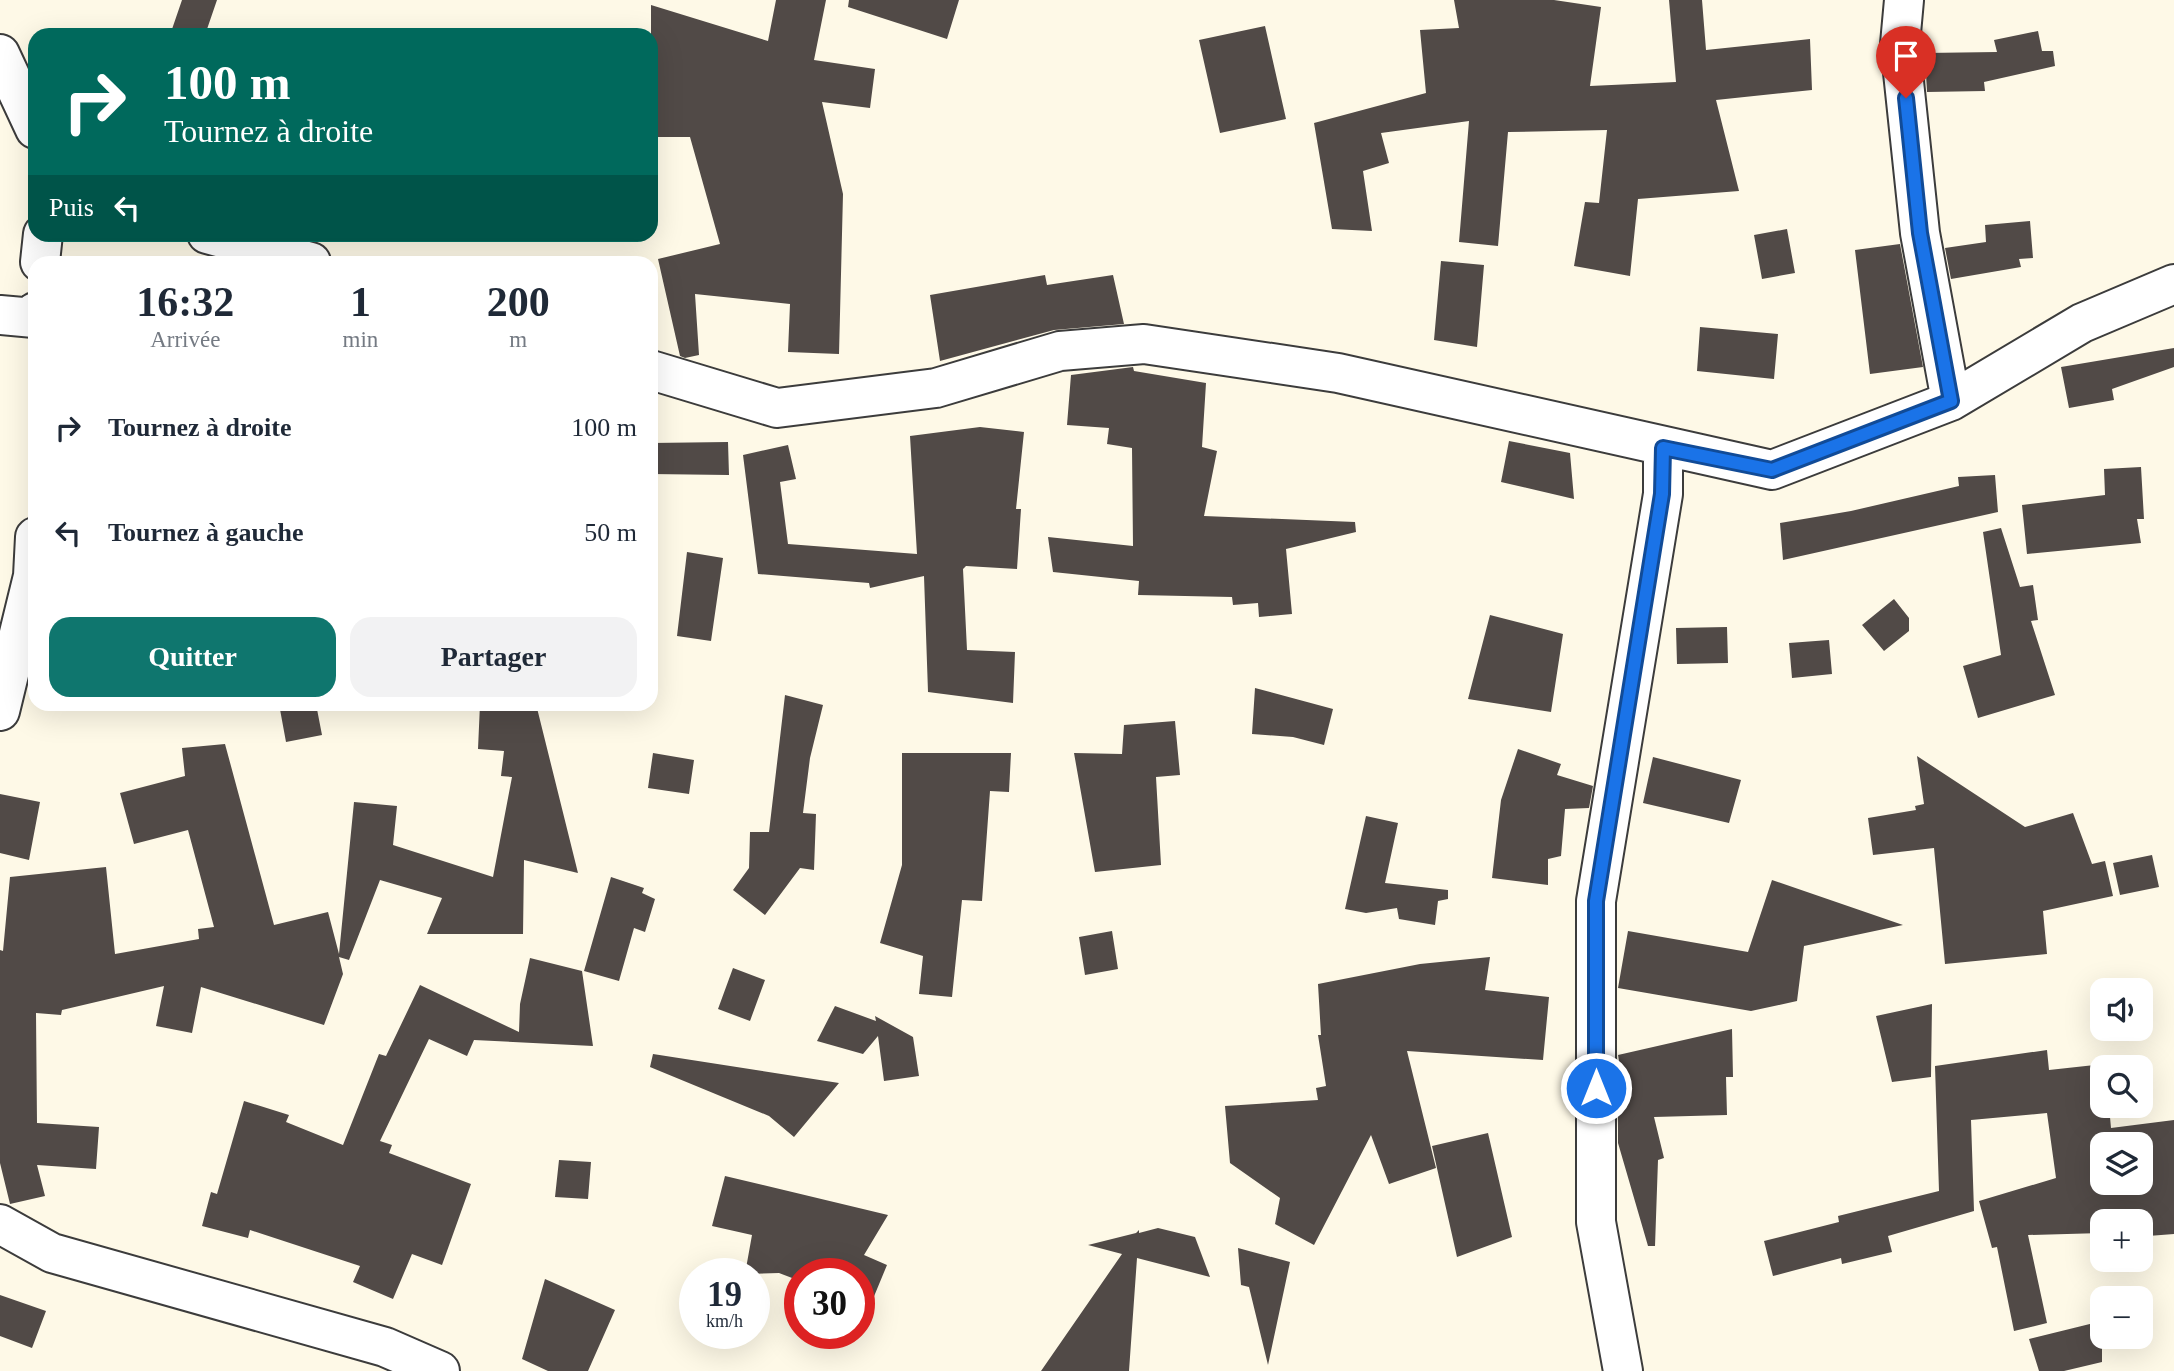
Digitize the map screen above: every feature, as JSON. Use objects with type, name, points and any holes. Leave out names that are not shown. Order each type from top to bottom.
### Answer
[{"type":"street","points":[[1903,0],[1900,44],[1920,233],[1951,401]]},
{"type":"street","points":[[0,54],[28,115]]},
{"type":"street","points":[[237,242],[290,256]]},
{"type":"street","points":[[658,372],[777,408],[936,388],[1060,351],[1144,344],[1338,373],[1663,448],[1772,470],[1951,401],[2082,323],[2174,284]]},
{"type":"street","points":[[0,315],[28,317]]},
{"type":"street","points":[[1623,1371],[1596,1222],[1596,901],[1662,494],[1663,448]]},
{"type":"street","points":[[0,711],[28,596]]},
{"type":"street","points":[[0,1224],[52,1253],[385,1347],[440,1371]]},
{"type":"building","points":[[182,0],[217,0],[207,28],[172,28]]},
{"type":"building","points":[[776,0],[826,0],[814,60],[875,69],[870,108],[822,102],[843,194],[839,354],[788,352],[790,304],[695,294],[699,355],[685,358],[680,356],[658,259],[720,244],[690,137],[658,137],[658,28],[651,28],[651,5],[768,41]]},
{"type":"building","points":[[849,0],[959,0],[947,39],[848,7]]},
{"type":"building","points":[[1454,0],[1554,0],[1601,7],[1590,86],[1676,82],[1669,0],[1702,0],[1706,50],[1810,39],[1812,90],[1716,100],[1739,191],[1638,199],[1630,276],[1574,266],[1585,202],[1599,203],[1607,130],[1508,132],[1498,246],[1459,242],[1469,121],[1381,133],[1389,163],[1363,171],[1372,231],[1332,229],[1314,123],[1426,93],[1420,30],[1459,28]]},
{"type":"building","points":[[1265,26],[1286,119],[1220,133],[1199,40]]},
{"type":"building","points":[[2038,31],[2042,51],[2053,51],[2055,66],[1984,82],[1985,91],[1927,92],[1925,53],[1997,52],[1994,40]]},
{"type":"building","points":[[2030,221],[2033,258],[2019,259],[2021,267],[1951,279],[1945,248],[1986,242],[1985,225]]},
{"type":"building","points":[[1787,229],[1795,273],[1762,279],[1754,235]]},
{"type":"building","points":[[1900,244],[1923,367],[1870,374],[1855,250]]},
{"type":"building","points":[[1441,261],[1484,265],[1477,347],[1434,340]]},
{"type":"building","points":[[1045,275],[1047,285],[1113,275],[1124,324],[1054,330],[940,361],[930,295]]},
{"type":"building","points":[[1700,327],[1778,334],[1774,379],[1697,371]]},
{"type":"building","points":[[2174,348],[2174,367],[2112,389],[2114,400],[2069,408],[2061,367]]},
{"type":"building","points":[[1133,367],[1134,371],[1206,383],[1202,447],[1217,451],[1204,516],[1355,522],[1356,532],[1286,549],[1292,614],[1259,617],[1258,603],[1233,605],[1232,597],[1138,595],[1139,581],[1053,572],[1048,537],[1133,546],[1132,448],[1107,444],[1109,428],[1067,425],[1071,375]]},
{"type":"building","points":[[980,427],[1024,432],[1016,509],[1021,509],[1017,569],[966,566],[963,569],[967,650],[1015,652],[1013,703],[928,692],[924,576],[870,588],[869,583],[758,574],[743,455],[788,445],[796,479],[780,482],[788,544],[917,554],[910,436]]},
{"type":"building","points":[[1509,441],[1570,453],[1574,499],[1501,482]]},
{"type":"building","points":[[728,442],[729,475],[658,474],[658,443]]},
{"type":"building","points":[[2141,467],[2144,519],[2137,519],[2141,543],[2027,554],[2022,505],[2105,495],[2104,469]]},
{"type":"building","points":[[1995,475],[1998,512],[1783,560],[1780,523],[1851,511],[1959,486],[1958,477]]},
{"type":"building","points":[[2001,528],[2020,587],[2033,585],[2038,620],[2031,621],[2055,695],[1978,718],[1963,666],[2001,655],[1983,532]]},
{"type":"building","points":[[687,552],[723,558],[711,641],[677,636]]},
{"type":"building","points":[[1894,599],[1909,618],[1909,631],[1884,651],[1862,625]]},
{"type":"building","points":[[1490,615],[1563,634],[1551,712],[1468,699]]},
{"type":"building","points":[[1727,627],[1728,663],[1677,664],[1676,628]]},
{"type":"building","points":[[1829,640],[1832,674],[1792,678],[1789,643]]},
{"type":"building","points":[[1255,688],[1333,709],[1324,745],[1293,737],[1252,734]]},
{"type":"building","points":[[785,695],[823,705],[810,758],[803,813],[816,814],[814,870],[800,868],[765,915],[733,890],[749,868],[750,832],[769,832]]},
{"type":"building","points":[[280,711],[317,711],[322,735],[286,742]]},
{"type":"building","points":[[480,711],[538,711],[578,873],[524,860],[523,934],[427,934],[442,898],[380,880],[349,960],[339,957],[343,974],[324,1025],[201,987],[192,1033],[156,1026],[164,986],[62,1010],[61,1015],[36,1013],[37,1123],[99,1127],[96,1169],[37,1165],[45,1196],[10,1204],[0,1163],[0,950],[3,951],[10,877],[106,867],[115,954],[199,939],[198,929],[214,927],[188,830],[134,844],[120,793],[185,776],[182,748],[225,744],[274,925],[328,912],[339,954],[354,802],[397,806],[393,845],[493,877],[512,777],[501,776],[504,751],[478,749]]},
{"type":"building","points":[[1175,721],[1180,775],[1156,777],[1161,865],[1095,872],[1074,753],[1122,754],[1124,725]]},
{"type":"building","points":[[1518,749],[1561,764],[1557,775],[1593,786],[1589,808],[1565,809],[1561,856],[1548,859],[1548,885],[1492,878],[1501,800]]},
{"type":"building","points":[[653,753],[694,760],[689,794],[648,788]]},
{"type":"building","points":[[902,753],[1011,753],[1009,792],[990,791],[982,901],[962,900],[952,997],[919,994],[923,956],[880,943],[902,865]]},
{"type":"building","points":[[1917,756],[2025,827],[2073,813],[2092,864],[2105,861],[2113,896],[2043,911],[2047,954],[1945,964],[1934,848],[1873,855],[1868,818],[1916,810],[1915,806],[1924,804]]},
{"type":"building","points":[[1653,757],[1741,780],[1729,823],[1643,803]]},
{"type":"building","points":[[0,794],[40,802],[29,860],[0,853]]},
{"type":"building","points":[[1366,816],[1398,823],[1385,883],[1448,890],[1448,899],[1438,901],[1435,925],[1399,919],[1397,908],[1366,913],[1345,909]]},
{"type":"building","points":[[2152,855],[2159,887],[2120,895],[2113,863]]},
{"type":"building","points":[[611,877],[644,888],[642,893],[655,899],[645,932],[634,928],[619,981],[584,971]]},
{"type":"building","points":[[1772,880],[1903,925],[1804,946],[1797,1001],[1751,1011],[1618,988],[1628,931],[1748,952]]},
{"type":"building","points":[[1112,931],[1118,969],[1085,975],[1079,937]]},
{"type":"building","points":[[1490,957],[1485,990],[1549,997],[1543,1060],[1407,1051],[1436,1168],[1389,1184],[1371,1135],[1314,1245],[1275,1224],[1280,1198],[1230,1163],[1225,1106],[1318,1100],[1316,1088],[1326,1086],[1318,1035],[1321,1035],[1318,984],[1420,964]]},
{"type":"building","points":[[530,958],[582,971],[593,1046],[474,1040],[467,1056],[429,1039],[380,1141],[392,1145],[389,1153],[471,1184],[442,1265],[412,1254],[393,1299],[353,1282],[360,1266],[250,1230],[248,1238],[202,1226],[211,1192],[217,1194],[244,1101],[289,1115],[286,1122],[343,1145],[379,1054],[386,1056],[420,985],[519,1032],[520,1004]]},
{"type":"building","points":[[733,968],[765,980],[750,1021],[718,1009]]},
{"type":"building","points":[[1932,1004],[1931,1077],[1892,1082],[1876,1016]]},
{"type":"building","points":[[835,1006],[876,1021],[875,1016],[913,1037],[919,1076],[884,1081],[878,1036],[863,1054],[817,1041]]},
{"type":"building","points":[[1732,1029],[1733,1077],[1726,1077],[1727,1115],[1654,1117],[1664,1158],[1658,1160],[1655,1246],[1648,1246],[1618,1143],[1618,1106],[1627,1104],[1618,1055]]},
{"type":"building","points":[[2047,1050],[2049,1070],[2090,1066],[2090,1118],[2110,1118],[2111,1128],[2174,1120],[2174,1234],[2153,1236],[2153,1209],[2090,1209],[2090,1233],[2028,1235],[2047,1323],[2014,1331],[1997,1247],[1992,1248],[1979,1201],[2056,1178],[2047,1113],[1971,1120],[1974,1211],[1888,1236],[1892,1252],[1842,1264],[1841,1258],[1773,1276],[1764,1241],[1839,1222],[1838,1216],[1939,1191],[1935,1066]]},
{"type":"building","points":[[653,1054],[839,1083],[794,1137],[769,1116],[650,1067]]},
{"type":"building","points":[[1488,1133],[1512,1237],[1457,1257],[1432,1146]]},
{"type":"building","points":[[559,1160],[591,1162],[588,1199],[555,1197]]},
{"type":"building","points":[[725,1176],[888,1215],[864,1255],[871,1258],[784,1258],[784,1275],[770,1273],[770,1258],[748,1258],[752,1235],[712,1226]]},
{"type":"building","points":[[1158,1228],[1195,1237],[1210,1277],[1137,1258],[1129,1371],[1041,1371],[1122,1254],[1088,1245],[1139,1230],[1139,1233]]},
{"type":"building","points":[[1238,1248],[1290,1262],[1268,1365],[1249,1287],[1241,1285]]},
{"type":"building","points":[[875,1260],[887,1265],[875,1294]]},
{"type":"building","points":[[545,1279],[615,1310],[588,1371],[548,1371],[522,1359]]},
{"type":"building","points":[[0,1295],[46,1311],[32,1348],[0,1336]]},
{"type":"building","points":[[2090,1324],[2090,1349],[2102,1349],[2102,1362],[2064,1371],[2039,1371],[2029,1339]]},
{"type":"route","points":[[1596,1088],[1596,901],[1662,494],[1663,448],[1772,470],[1951,401],[1920,233],[1906,98]]}]
